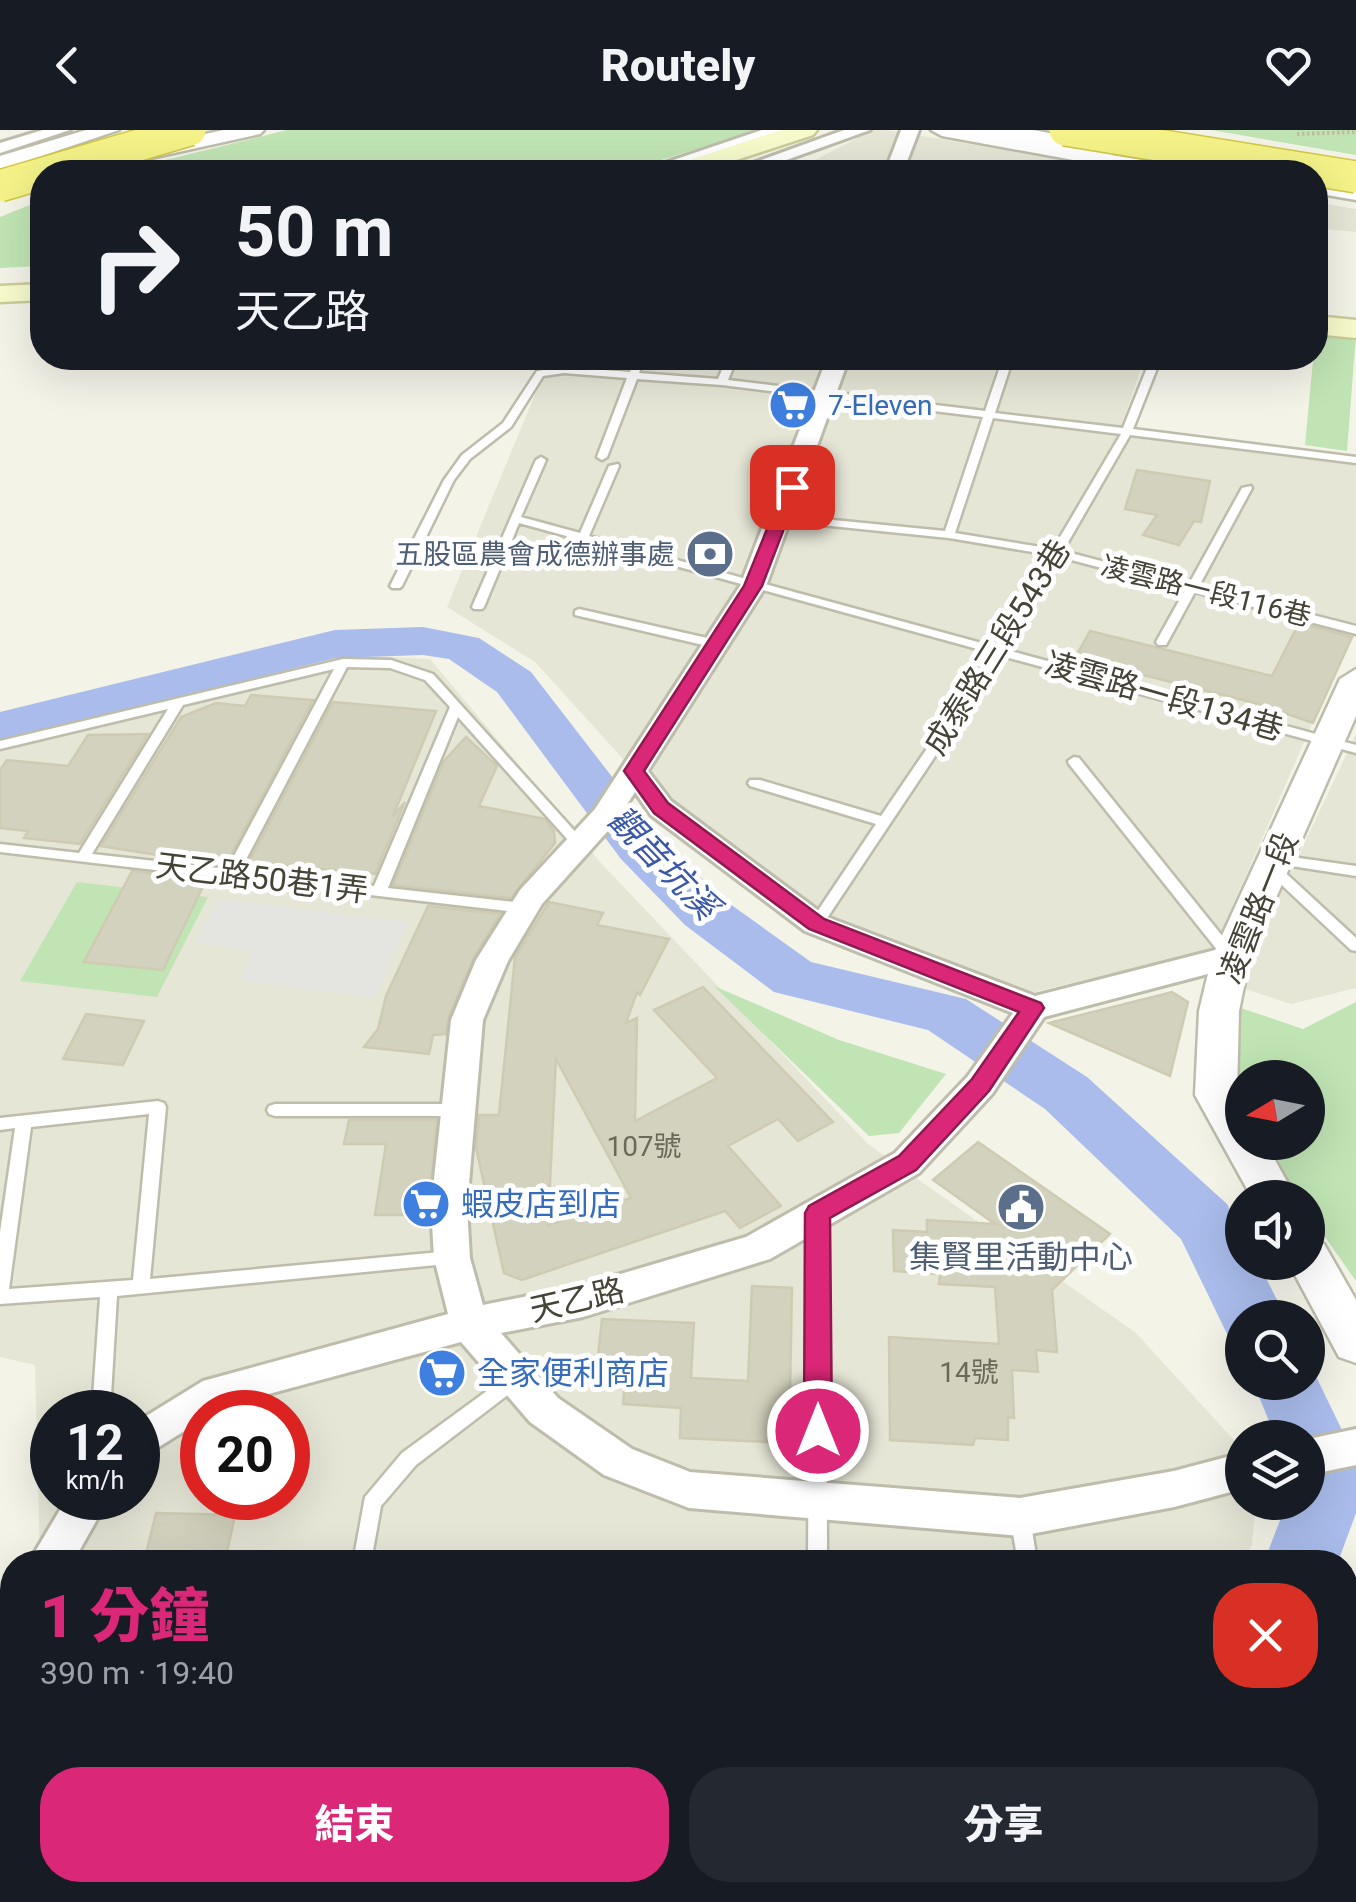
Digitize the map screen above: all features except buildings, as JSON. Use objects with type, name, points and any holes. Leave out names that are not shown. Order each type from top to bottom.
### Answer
[{"type":"highway","points":[[34,160],[146,130]]},
{"type":"highway","points":[[88,160],[190,130]]},
{"type":"highway","points":[[1066,130],[1251,160]]},
{"type":"highway","points":[[0,172],[30,161]]},
{"type":"highway","points":[[1328,172],[1356,177]]},
{"type":"highway","points":[[0,186],[30,177]]},
{"type":"main road","points":[[714,160],[805,130]]},
{"type":"main road","points":[[749,160],[835,130]]},
{"type":"main road","points":[[0,280],[30,279]]},
{"type":"main road","points":[[0,294],[30,293]]},
{"type":"main road","points":[[1328,326],[1356,329]]},
{"type":"street","points":[[0,148],[71,133],[108,130]]},
{"type":"street","points":[[131,160],[253,130]]},
{"type":"street","points":[[685,160],[780,130]]},
{"type":"street","points":[[772,160],[861,130]]},
{"type":"street","points":[[899,160],[910,130]]},
{"type":"street","points":[[942,130],[1106,160]]},
{"type":"street","points":[[999,130],[1170,160]]},
{"type":"street","points":[[0,163],[71,133]]},
{"type":"street","points":[[71,133],[82,160]]},
{"type":"street","points":[[0,197],[30,187]]},
{"type":"street","points":[[1328,188],[1356,193]]},
{"type":"street","points":[[1328,198],[1356,202]]},
{"type":"street","points":[[834,370],[782,518],[753,586],[605,816],[582,847],[524,908],[492,960],[467,1020],[449,1207],[452,1258],[468,1324],[544,1410],[618,1462],[689,1490],[818,1504],[1020,1517],[1225,1476]]},
{"type":"street","name":"凌雲路一段","points":[[1225,1111],[1216,1096],[1219,1011],[1231,957],[1275,864],[1342,746],[1356,679]]},
{"type":"street","points":[[634,771],[661,808],[816,924],[1033,1008],[1231,957]]},
{"type":"street","name":"天乙路","points":[[160,1428],[203,1398],[468,1324],[582,1301],[758,1249],[908,1163],[980,1085],[1033,1008]]},
{"type":"street","points":[[1321,1280],[1356,1343]]},
{"type":"street","points":[[1325,1453],[1356,1446]]},
{"type":"street","points":[[57,1550],[76,1520]]},
{"type":"lane","points":[[602,458],[635,370]]},
{"type":"lane","points":[[722,382],[727,370]]},
{"type":"lane","points":[[950,534],[1004,370]]},
{"type":"lane","name":"成泰路三段543巷","points":[[816,924],[1001,648],[1127,432],[1151,370]]},
{"type":"lane","points":[[396,586],[448,480],[466,457],[507,425],[540,373],[633,374],[722,382],[1356,460]]},
{"type":"lane","points":[[478,607],[541,460]]},
{"type":"lane","points":[[584,538],[614,466]]},
{"type":"lane","points":[[1162,642],[1247,488]]},
{"type":"lane","name":"凌雲路一段116巷","points":[[782,518],[950,534],[1056,554],[1356,630]]},
{"type":"lane","name":"凌雲路一段134巷","points":[[516,519],[753,586],[1001,648],[1342,746]]},
{"type":"lane","points":[[579,613],[716,644]]},
{"type":"lane","points":[[232,874],[343,662]]},
{"type":"lane","points":[[0,745],[343,662],[392,664],[429,677],[582,847]]},
{"type":"lane","points":[[84,857],[176,704]]},
{"type":"lane","points":[[379,892],[456,708]]},
{"type":"lane","points":[[1074,761],[1231,957]]},
{"type":"lane","points":[[755,783],[885,822]]},
{"type":"lane","name":"天乙路50巷1弄","points":[[0,848],[524,908]]},
{"type":"lane","points":[[1275,864],[1356,872]]},
{"type":"lane","points":[[1275,864],[1356,946]]},
{"type":"lane","points":[[0,1124],[158,1108],[141,1287]]},
{"type":"lane","points":[[276,1110],[460,1110]]},
{"type":"lane","points":[[24,1122],[0,1294],[141,1287],[452,1258]]},
{"type":"lane","points":[[818,1213],[818,1550]]},
{"type":"lane","points":[[103,1390],[109,1288]]},
{"type":"lane","points":[[364,1550],[372,1504],[409,1459],[516,1379]]},
{"type":"lane","points":[[1020,1517],[1026,1550]]},
{"type":"path","points":[[1290,135],[1356,132]]},
{"type":"shaded area","points":[[873,130],[887,130],[1063,160],[815,160]]},
{"type":"shaded area","points":[[1328,204],[1356,209],[1356,232],[1328,229]]},
{"type":"shaded area","points":[[545,370],[1141,370],[1118,435],[1356,465],[1356,623],[1214,949],[1022,995],[816,924],[634,771],[535,662],[447,607]]},
{"type":"shaded area","points":[[336,654],[430,659],[601,863],[868,1144],[1136,1333],[1225,1430],[1225,1520],[1254,1520],[1252,1544],[1249,1550],[40,1550],[39,1520],[160,1520],[160,1390],[36,1390],[35,1365],[0,1357],[0,738]]},
{"type":"shaded area","points":[[1356,734],[1356,988],[1291,1004],[1237,986]]},
{"type":"shaded area","points":[[218,899],[408,922],[374,998],[239,980],[253,951],[195,943]]},
{"type":"green space","points":[[287,130],[759,130],[661,160],[165,160]]},
{"type":"green space","points":[[1211,130],[1356,130],[1356,155]]},
{"type":"green space","points":[[30,205],[30,267],[0,268],[0,217]]},
{"type":"green space","points":[[1328,331],[1356,334],[1347,451],[1305,445],[1312,370],[1328,370]]},
{"type":"green space","points":[[77,882],[208,897],[157,997],[20,981]]},
{"type":"green space","points":[[714,986],[839,1040],[946,1074],[899,1133],[869,1136]]},
{"type":"green space","points":[[1356,1002],[1356,1281],[1325,1237],[1325,1180],[1284,1180],[1269,1160],[1325,1160],[1325,1060],[1240,1060],[1241,1008],[1303,1029]]},
{"type":"waterway","name":"觀音坑溪","points":[[0,727],[335,644],[423,641],[463,648],[514,682],[639,847],[704,912],[794,978],[946,1014],[1066,1093],[1204,1222],[1244,1300]]},
{"type":"waterway","name":"觀音坑溪","points":[[1295,1400],[1331,1483],[1306,1550]]},
{"type":"place","name":"7-Eleven","points":[[793,405]]},
{"type":"place","name":"五股區農會成德辦事處","points":[[710,554]]},
{"type":"place","name":"蝦皮店到店","points":[[426,1204]]},
{"type":"place","name":"集賢里活動中心","points":[[1021,1207]]},
{"type":"place","name":"全家便利商店","points":[[442,1373]]},
{"type":"route","points":[[792,487],[753,586],[634,771],[661,808],[816,924],[1033,1008],[980,1085],[908,1163],[818,1213],[818,1431]]}]
